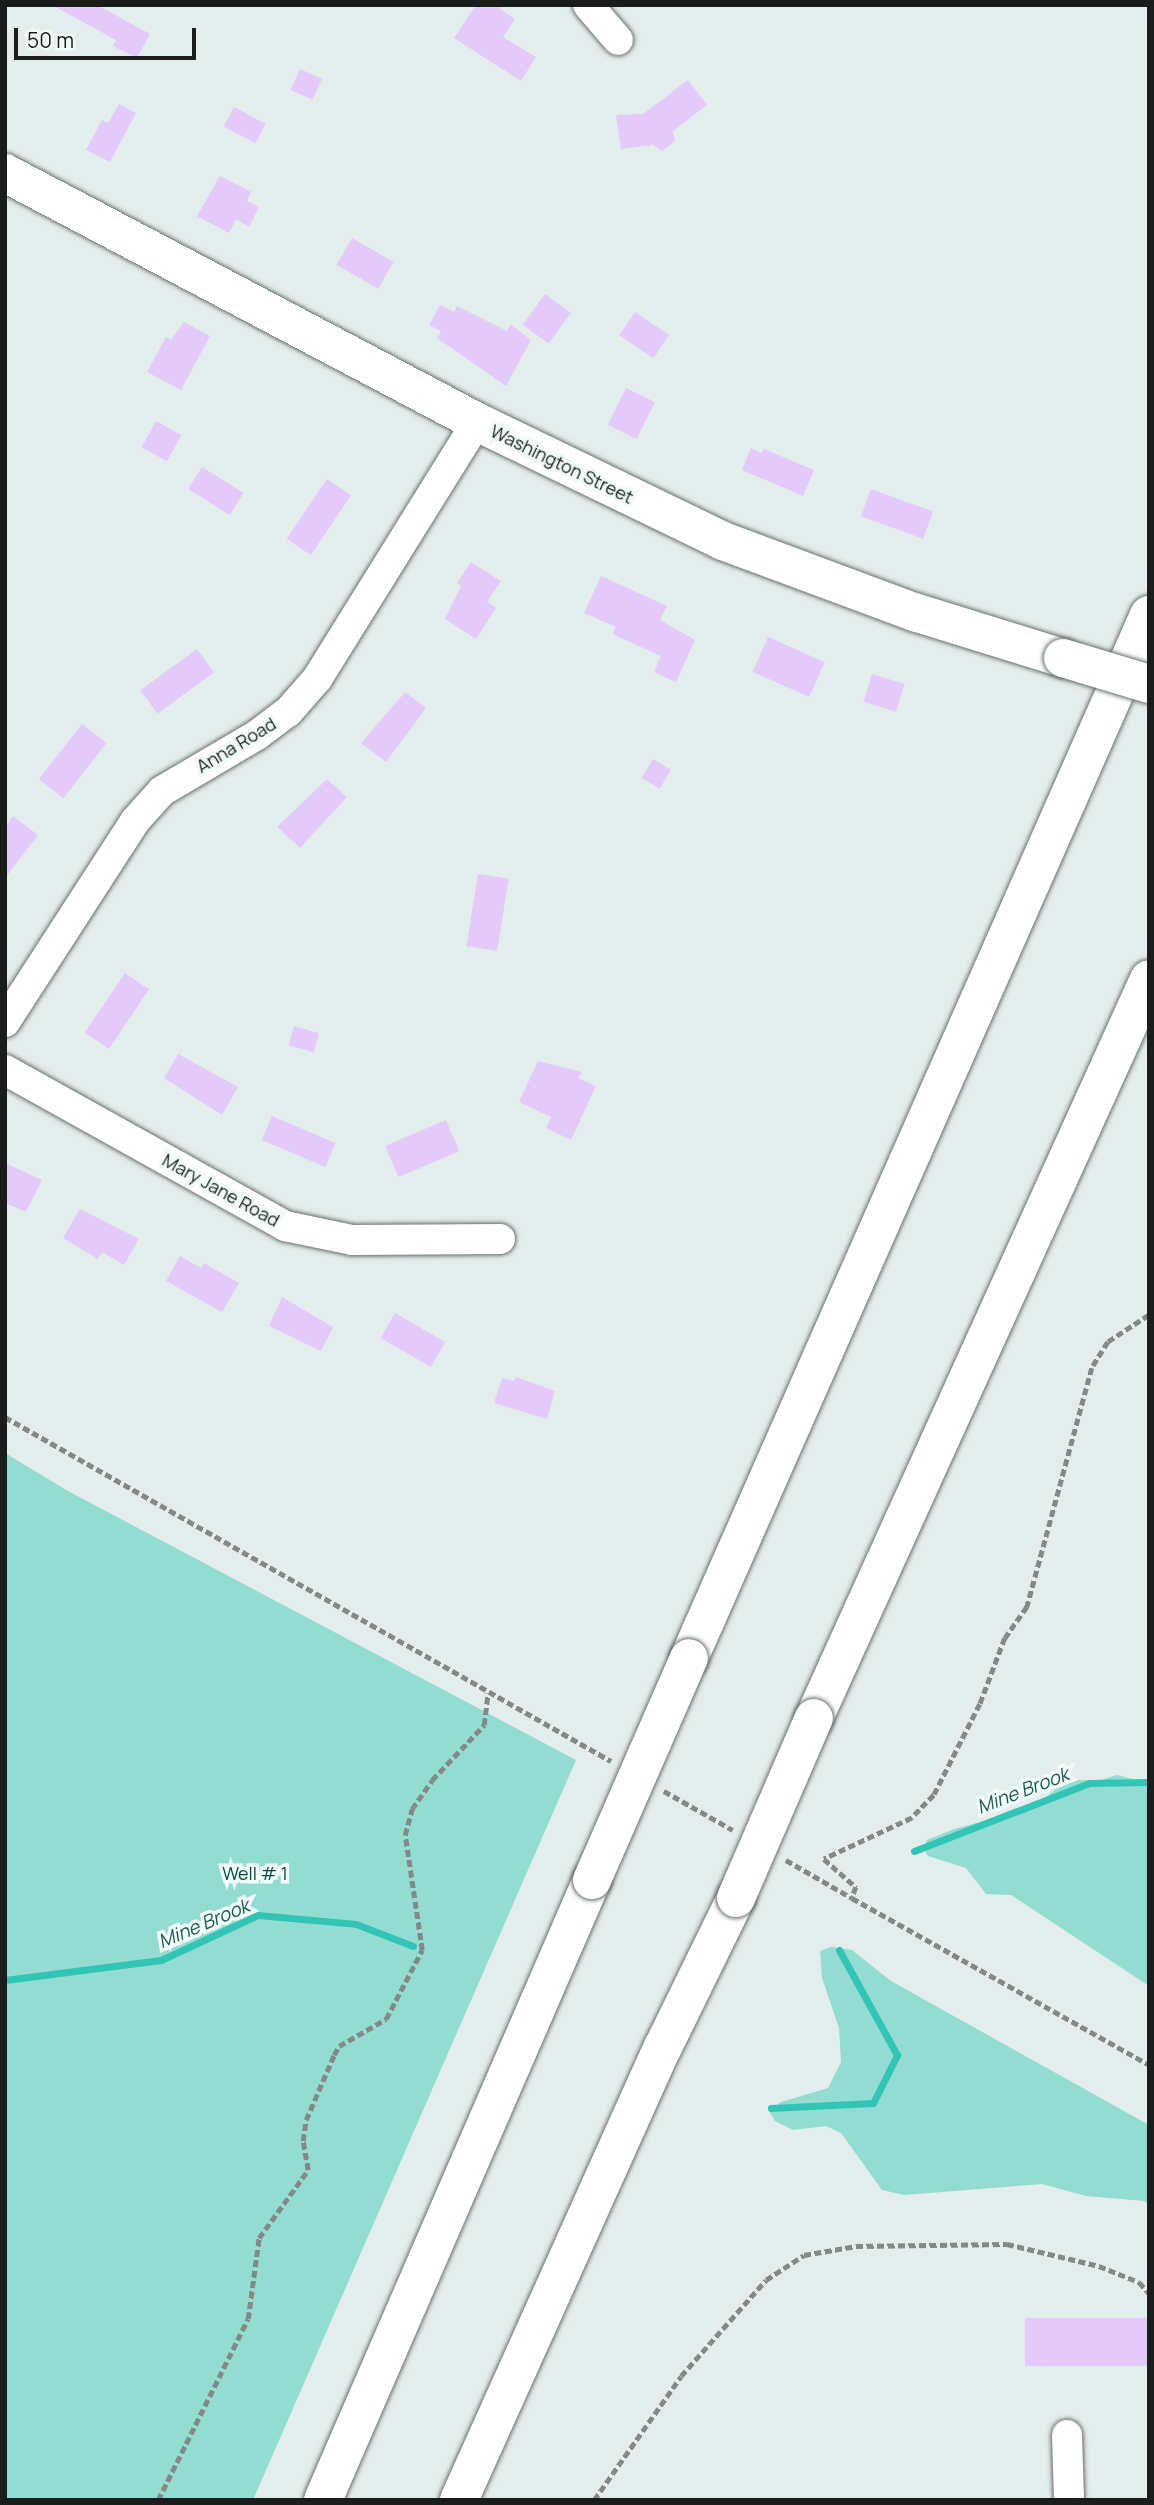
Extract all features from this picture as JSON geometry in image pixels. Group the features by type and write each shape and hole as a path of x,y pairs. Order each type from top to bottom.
{"main road":[{"name":"Washington Street","path":"8,185 598,483 800,573 1149,684"},
{"path":"323,2500 689,1658 1149,615"},
{"path":"459,2500 633,2114 736,1898 814,1718 1149,979"}],"street":[{"path":"588,5 618,40"},
{"name":"Anna Road","path":"5,1021 135,821 162,791 257,735 288,712 317,679 477,422"},
{"name":"Mary Jane Road","path":"5,1070 285,1226 352,1240 500,1239"},
{"path":"1067,2435 1069,2500"}],"path":[{"path":"852,1898 856,1887 824,1859 912,1818 934,1795 980,1704 1005,1638 1027,1607 1092,1368 1108,1342 1149,1315"},
{"path":"5,1417 622,1768"},
{"path":"158,2500 248,2319 259,2238 308,2170 303,2141 306,2120 334,2055 339,2046 386,2019 422,1950 405,1835 412,1809 432,1780 484,1725 488,1692"},
{"path":"658,1788 743,1836"},
{"path":"779,1857 1149,2066"},
{"path":"594,2500 681,2376 766,2280 804,2255 856,2246 1007,2244 1099,2266 1139,2282 1149,2293"}],"green space":[{"name":"Well # 1","path":"5,1453 68,1491 576,1760 253,2500 5,2500"},
{"path":"1117,1775 1149,1783 1149,1986 1011,1895 986,1894 966,1868 928,1856 924,1850 927,1840 954,1829 1036,1807 1065,1780 1101,1780"},
{"path":"831,1947 852,1950 891,1981 1149,2125 1149,2205 1144,2201 1086,2196 1042,2184 904,2195 882,2190 841,2133 826,2126 793,2130 775,2121 769,2111 781,2102 828,2088 841,2062 839,2028 822,1978 820,1951"}],"building":[{"path":"52,5 97,5 150,34 137,58 113,46 116,40"},
{"path":"476,5 494,5 515,19 503,37 536,57 521,81 454,38"},
{"path":"300,69 322,79 313,100 291,90"},
{"path":"688,80 707,105 673,131 675,141 662,151 653,145 621,149 616,115 643,114"},
{"path":"119,104 136,113 110,162 86,150 102,120 108,123"},
{"path":"234,107 266,124 255,143 224,126"},
{"path":"220,176 251,192 247,201 259,207 249,227 236,219 229,233 197,216"},
{"path":"352,238 394,262 378,289 336,265"},
{"path":"545,294 571,313 549,344 523,325"},
{"path":"440,305 454,312 457,306 507,331 510,324 531,340 506,386 437,338 441,331 429,325"},
{"path":"635,312 669,335 653,358 619,335"},
{"path":"184,322 210,336 181,390 147,372 166,337 171,340"},
{"path":"626,388 655,402 637,439 608,425"},
{"path":"156,421 181,435 167,461 141,447"},
{"path":"751,448 761,453 764,449 814,470 803,496 742,470"},
{"path":"202,467 244,493 230,515 188,489"},
{"path":"327,479 351,495 311,555 287,539"},
{"path":"871,489 933,512 923,539 861,516"},
{"path":"471,562 501,581 487,602 496,608 476,639 445,619 461,586 457,583"},
{"path":"601,576 667,606 660,620 695,640 676,682 654,672 661,656 612,634 616,627 584,613"},
{"path":"768,637 825,662 809,697 753,672"},
{"path":"197,649 214,672 157,714 140,690"},
{"path":"872,674 905,684 896,712 864,702"},
{"path":"405,692 426,708 386,762 361,743"},
{"path":"82,724 106,743 63,798 39,779"},
{"path":"653,759 671,770 660,789 642,778"},
{"path":"327,779 347,797 300,848 277,827"},
{"path":"13,816 38,835 5,878 5,827"},
{"path":"478,874 509,879 497,951 467,946"},
{"path":"125,973 149,989 109,1049 85,1033"},
{"path":"294,1026 319,1033 313,1052 288,1045"},
{"path":"178,1054 238,1087 222,1115 164,1078"},
{"path":"538,1061 582,1072 578,1078 596,1086 571,1140 546,1128 551,1117 519,1102"},
{"path":"272,1116 336,1143 325,1167 262,1140"},
{"path":"446,1120 459,1151 399,1177 385,1146"},
{"path":"5,1163 42,1180 26,1212 5,1203"},
{"path":"80,1209 139,1239 124,1265 102,1252 98,1259 63,1238"},
{"path":"180,1256 201,1268 204,1263 239,1283 222,1312 166,1281"},
{"path":"282,1297 333,1327 321,1351 269,1326"},
{"path":"395,1313 445,1342 431,1367 380,1338"},
{"path":"516,1377 555,1391 547,1419 494,1403 502,1378 514,1381"},
{"path":"1025,2318 1149,2318 1149,2366 1025,2366"}],"waterway":[{"name":"Mine Brook","path":"914,1851 1089,1783 1149,1782"},
{"name":"Mine Brook","path":"5,1980 161,1960 258,1915 356,1924 413,1946"},
{"name":"Mine Brook","path":"771,2108 873,2103 897,2055 839,1950"}]}
